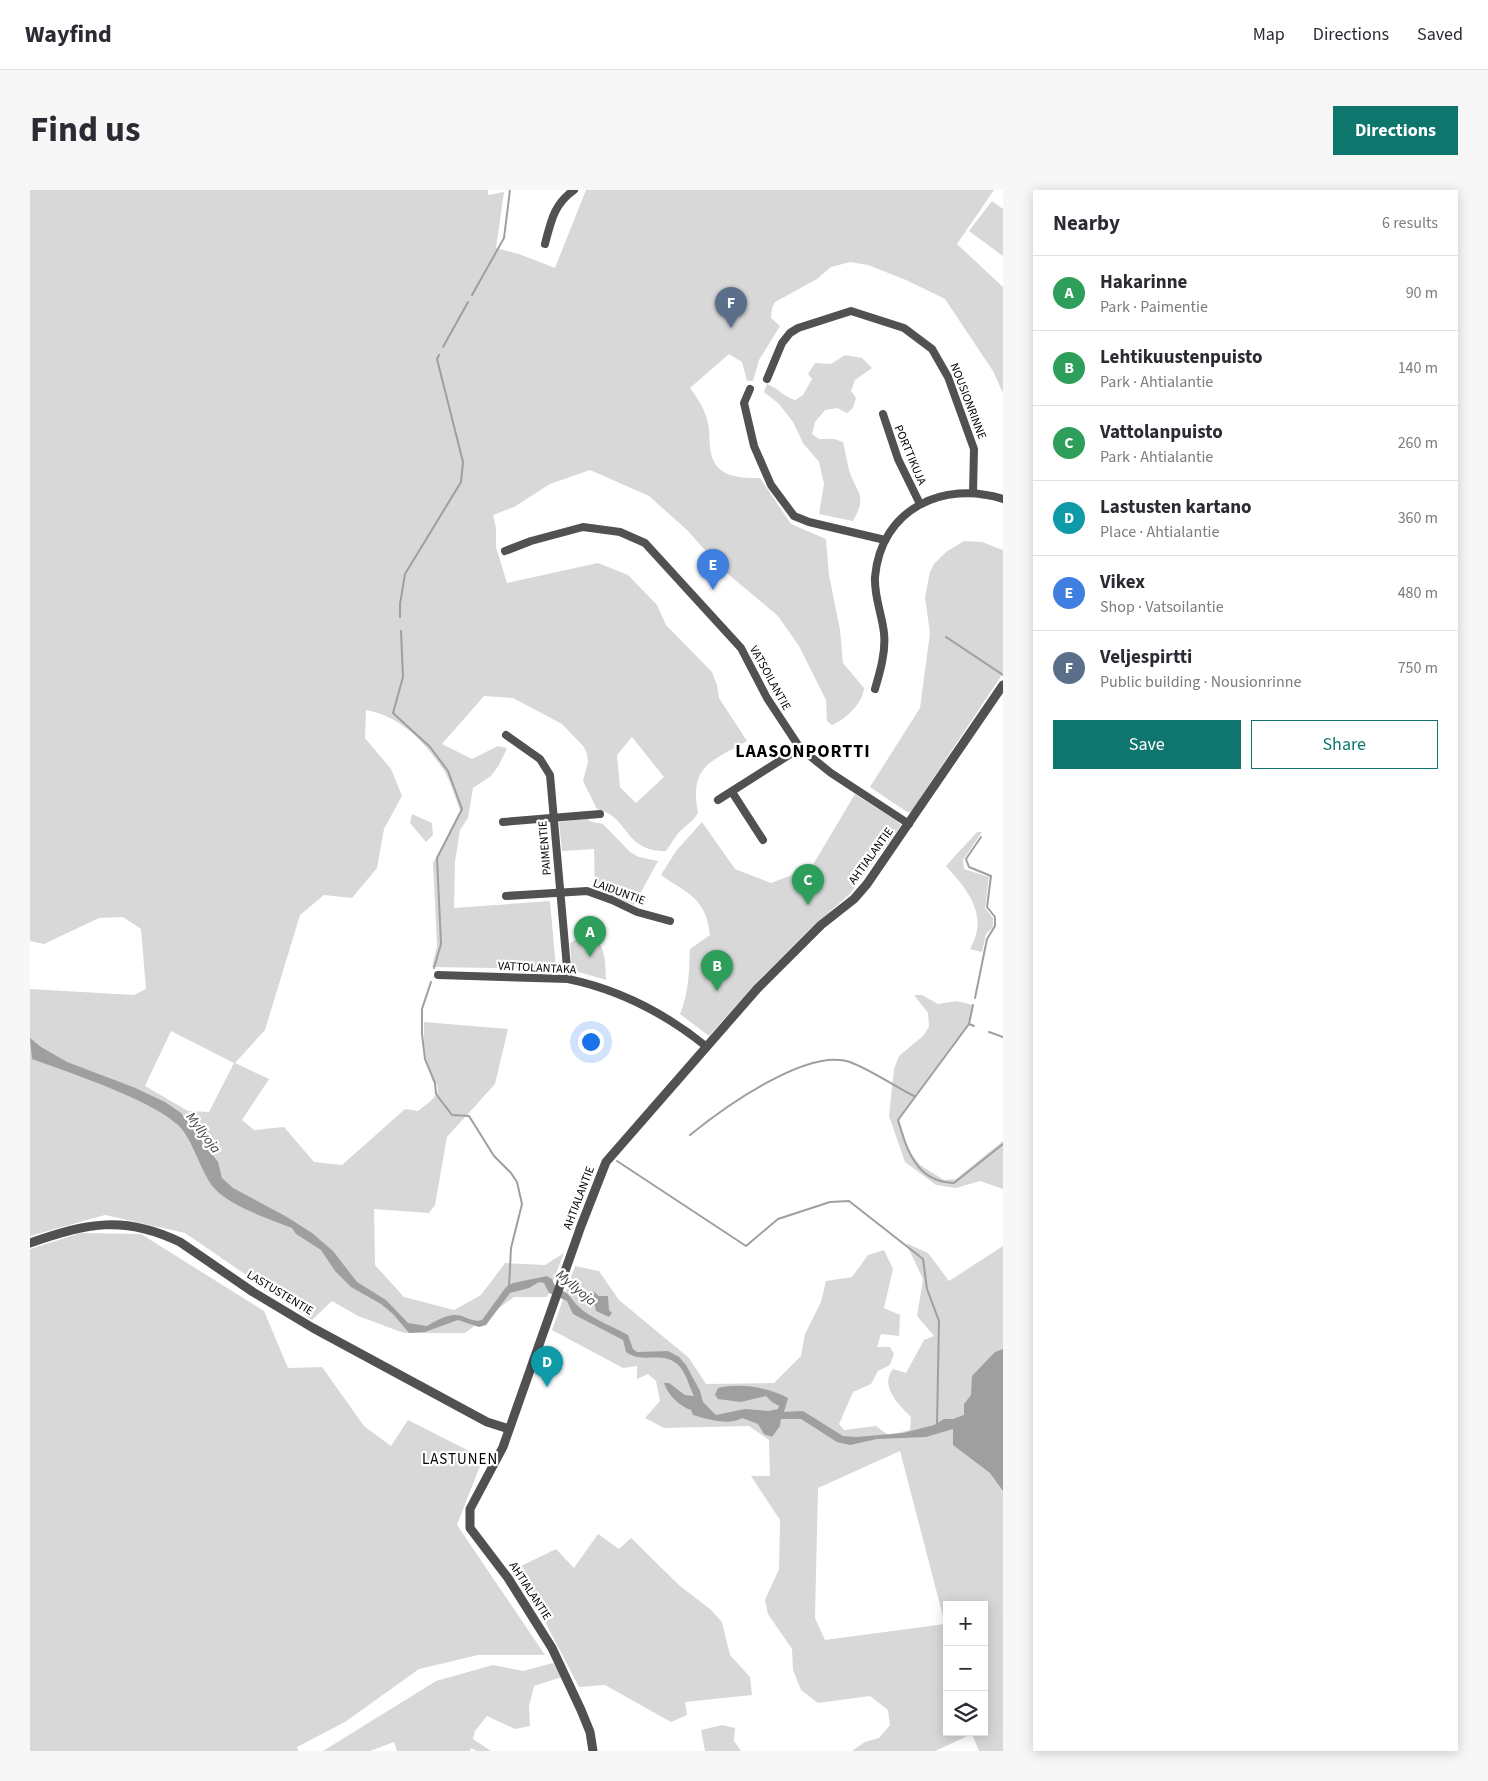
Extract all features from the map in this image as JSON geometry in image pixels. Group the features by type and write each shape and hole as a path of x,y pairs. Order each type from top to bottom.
{"street":[{"path":"545,244 555,208 562,198 574,190"},
{"name":"NOUSIONRINNE","path":"767,379 782,343 790,333 798,328 851,311 904,328 932,349 948,377 974,449 973,492"},
{"path":"750,389 744,403 754,446 771,485 794,516 809,522 885,540"},
{"name":"PORTTIKUJA","path":"883,414 898,459 920,504"},
{"path":"875,689 880,674 884,639 876,596 876,574 885,540 904,517 920,504 946,494 973,492 1003,499"},
{"name":"VATSOILANTIE","path":"505,551 532,541 583,527 620,532 645,543 738,644 766,698 800,748 831,774 909,824"},
{"name":"AHTIALANTIE","path":"593,1751 590,1732 552,1648 508,1578 470,1528 470,1510 499,1457 556,1299 580,1226 606,1162 757,989 820,925 854,899 867,884 1003,685"},
{"name":"PAIMENTIE","path":"506,736 531,751 545,764 550,775 568,979"},
{"path":"718,800 800,748"},
{"path":"732,792 763,840"},
{"path":"503,822 600,814"},
{"name":"LAIDUNTIE","path":"506,896 587,891 637,912 670,921"},
{"name":"VATTOLANTAKA","path":"438,974 568,979 602,988 634,1000 678,1024 707,1047"},
{"name":"LASTUSTENTIE","path":"30,1242 62,1231 99,1224 131,1225 167,1236 180,1242 253,1292 313,1328 487,1422 509,1429"}],"shaded area":[{"path":"30,190 488,190 488,195 504,192 496,248 519,254 555,268 586,190 994,190 957,244 1003,287 1003,393 993,371 945,299 906,280 868,265 850,262 831,267 817,279 775,302 771,318 780,326 759,360 753,381 747,381 742,362 729,354 690,388 701,404 707,418 712,457 721,470 734,476 760,478 791,524 826,539 829,575 840,630 843,663 864,688 857,705 842,719 832,725 827,721 826,700 799,646 778,616 722,569 687,530 649,496 590,470 550,484 514,507 493,515 496,528 496,547 507,583 598,563 628,575 657,605 666,625 712,672 719,698 747,741 713,760 700,775 696,797 698,813 679,832 666,851 652,850 642,846 615,819 597,809 583,781 588,762 584,747 562,724 513,698 484,696 442,744 472,759 498,746 507,748 491,776 473,788 468,818 460,830 455,862 454,908 550,901 556,969 432,967 437,946 433,863 461,812 446,774 428,749 400,724 378,713 366,710 365,738 391,769 402,796 384,829 377,868 352,898 324,895 300,915 265,1030 235,1063 269,1079 242,1120 254,1130 284,1127 314,1162 342,1165 405,1109 418,1111 434,1098 437,1093 437,1084 426,1056 424,1022 508,1029 495,1084 447,1137 435,1205 429,1213 374,1209 375,1265 404,1297 454,1310 481,1295 505,1263 545,1265 564,1253 547,1297 514,1297 465,1333 404,1333 358,1316 332,1301 312,1320 185,1233 105,1215 30,1236 30,989 134,995 146,989 141,929 123,917 99,918 44,944 30,941","holes":["632,737 664,777 636,803 620,787 617,755","171,1031 234,1063 209,1112 188,1111 145,1086"]},
{"path":"992,201 1003,209 1003,256 969,231"},
{"path":"845,355 862,358 872,368 855,380 851,391 856,398 853,408 847,413 837,408 825,410 815,422 812,434 819,439 834,439 843,442 849,470 860,495 860,505 853,521 819,514 824,484 819,462 803,443 793,422 779,404 764,392 767,384 795,400 803,395 812,379 808,374 815,363 831,364"},
{"path":"964,541 982,542 1003,550 1003,673 911,812 907,812 870,787 920,708 930,633 925,597 930,572 934,564 946,552"},
{"path":"855,794 901,825 850,894 810,929 757,982 709,1036 680,1014 687,990 690,949 710,935 708,923 700,905 694,898 661,875 676,851 702,822 735,869 771,883 811,868"},
{"path":"412,814 432,823 433,835 426,842 410,823"},
{"path":"587,819 603,824 630,852 639,857 658,861 634,905 595,889 594,849 562,851 559,822"},
{"path":"977,832 982,832 963,860 964,869 989,877 985,908 993,918 993,927 986,934 982,952 970,949 978,926 974,905 962,885 946,866"},
{"path":"582,936 590,937 600,945 605,958 606,980 572,970 570,943"},
{"path":"914,995 922,995 938,1004 957,1001 973,1005 969,1024 899,1120 908,1149 920,1165 944,1180 956,1179 1003,1141 1003,1189 980,1181 956,1188 936,1185 905,1162 889,1116 894,1069 899,1056 923,1036 929,1027 928,1013"},
{"path":"30,1038 41,1047 67,1062 133,1087 165,1102 181,1113 218,1162 222,1178 233,1188 287,1217 312,1233 333,1251 357,1282 386,1300 408,1323 427,1326 444,1317 453,1315 482,1320 506,1287 513,1283 547,1276 552,1279 556,1288 566,1293 582,1310 628,1335 633,1349 637,1352 668,1351 679,1357 686,1365 700,1391 703,1402 716,1415 745,1409 769,1411 778,1409 779,1406 766,1396 741,1402 718,1399 715,1395 718,1388 754,1387 772,1391 788,1398 784,1412 803,1411 843,1436 856,1437 903,1433 934,1425 944,1419 953,1419 964,1415 964,1404 971,1395 972,1376 995,1352 1003,1349 1003,1491 990,1473 953,1445 953,1429 926,1437 877,1439 850,1445 837,1442 801,1419 781,1419 780,1426 772,1437 764,1434 758,1424 742,1418 724,1422 693,1415 691,1410 674,1400 664,1383 669,1383 685,1395 694,1396 680,1367 667,1359 633,1356 626,1352 623,1340 573,1314 567,1301 549,1293 544,1283 539,1282 529,1288 510,1293 486,1325 479,1327 458,1320 425,1332 409,1333 393,1314 381,1304 351,1287 335,1271 321,1250 296,1234 292,1228 250,1211 221,1195 209,1182 188,1139 178,1125 165,1115 130,1096 32,1059"},
{"path":"81,1233 141,1234 264,1311 288,1368 322,1367 364,1426 391,1446 408,1420 483,1458 457,1525 545,1655 478,1655 419,1669 345,1722 297,1747 298,1751 30,1751 30,1249"},
{"path":"906,1243 928,1253 949,1281 1003,1246 1003,1751 979,1751 973,1736 988,1736 988,1601 943,1601 943,1616 900,1451 818,1488 815,1618 825,1640 943,1624 943,1736 968,1736 935,1751 852,1751 865,1742 879,1738 890,1725 888,1710 870,1696 818,1703 801,1690 793,1670 792,1649 768,1614 765,1600 779,1569 780,1520 751,1476 770,1476 769,1440 749,1426 664,1428 645,1418 660,1401 656,1381 648,1374 637,1379 637,1366 623,1368 552,1330 575,1266 599,1271 619,1300 689,1358 706,1384 774,1383 801,1356 805,1334 821,1302 826,1281 852,1277 868,1255 884,1250 893,1269 884,1308 900,1315 899,1336 881,1334 877,1347 890,1347 894,1354 890,1365 878,1371 871,1384 853,1392 839,1424 844,1430 876,1426 888,1435 910,1430 911,1417 892,1395 888,1382 889,1375 893,1369 906,1373 924,1340 934,1336 917,1316 923,1279"},
{"path":"593,1291 599,1296 608,1296 609,1310 612,1313 609,1317 596,1311 592,1295"},
{"path":"598,1534 619,1549 631,1538 680,1586 710,1609 722,1622 730,1655 750,1677 752,1695 685,1702 687,1715 671,1722 605,1685 579,1687 517,1568 556,1549 574,1568"},
{"path":"553,1663 562,1677 534,1686 529,1706 530,1726 515,1729 487,1716 475,1731 473,1739 491,1751 477,1751 471,1748 470,1751 397,1751 394,1742 370,1751 323,1751 436,1681 493,1665 523,1671"},
{"path":"722,1725 735,1728 734,1741 741,1751 705,1751 701,1730"}],"waterway":[{"path":"472,295 504,238 510,190"},
{"path":"443,347 468,302"},
{"path":"400,617 400,604 405,574 461,482 463,462 437,359 439,355"},
{"path":"401,631 403,677 393,713 430,747 448,771 462,809 437,858 441,944 434,968"},
{"path":"946,637 1003,675"},
{"path":"975,998 987,939 995,926 995,917 987,907 991,876 969,867 966,859 981,837"},
{"path":"431,982 422,1009 422,1034 425,1059 435,1083 436,1094 452,1115 469,1116 494,1156 517,1182 522,1204 511,1248 509,1287"},
{"path":"973,1005 969,1024 898,1120 905,1142 915,1162 930,1177 941,1181 954,1183 1003,1144"},
{"path":"969,1024 974,1026"},
{"path":"989,1032 1003,1037"},
{"path":"690,1135 722,1111 766,1083 811,1063 832,1060 850,1062 914,1096"},
{"path":"617,1161 746,1246 778,1219 830,1202 849,1201 923,1259 927,1289 939,1321 937,1425"}],"place":[{"name":"Veljespirtti","path":"731,328"},
{"name":"Vikex","path":"713,590"},
{"name":"Vattolanpuisto","path":"808,905"},
{"name":"Hakarinne","path":"590,957"},
{"name":"Lehtikuustenpuisto","path":"717,991"},
{"name":"Lastusten kartano","path":"547,1387"}],"district":[{"name":"LAASONPORTTI","path":"803,751"},
{"name":"LASTUNEN","path":"460,1459"}],"water label":[{"name":"Myllyoja","path":"203,1133"},
{"name":"Myllyoja","path":"576,1288"}]}
